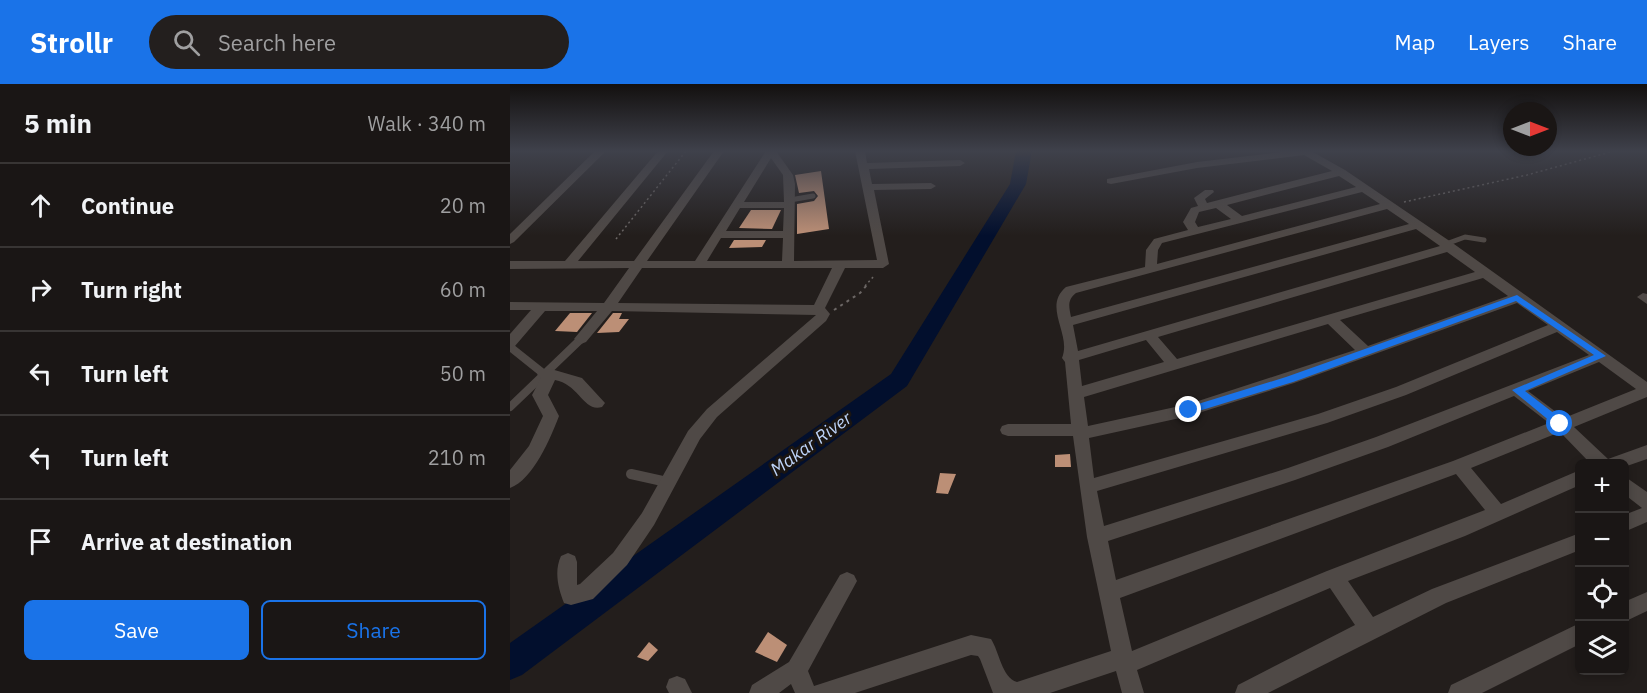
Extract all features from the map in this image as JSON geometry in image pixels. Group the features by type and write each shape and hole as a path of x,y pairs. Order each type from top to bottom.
{"street":[{"path":"510,240 572,179"},
{"path":"568,265 639,179"},
{"path":"581,339 608,307 699,179"},
{"path":"698,265 753,179"},
{"path":"788,265 789,179"},
{"path":"510,265 883,264 881,241 866,179"},
{"path":"1111,181 1119,179"},
{"path":"1188,231 1191,216 1195,210 1312,179"},
{"path":"1351,179 1448,246 1647,391"},
{"path":"867,187 931,186"},
{"path":"1150,269 1152,250 1156,244 1188,231 1365,189"},
{"path":"1209,192 1199,198 1240,220"},
{"path":"736,205 790,203"},
{"path":"1133,693 1096,537 1062,304 1065,295 1071,290 1389,205"},
{"path":"1066,323 1418,225"},
{"path":"718,234 789,235"},
{"path":"1070,358 1448,246"},
{"path":"568,562 568,592 571,596 586,592 620,559 636,538 694,435 712,413 820,313 840,265"},
{"path":"1074,394 1175,366 1329,317 1485,273"},
{"path":"1008,430 1079,432 1189,410 1289,379 1517,297"},
{"path":"510,306 820,313"},
{"path":"510,345 542,306"},
{"path":"1329,317 1366,352"},
{"path":"1088,487 1321,419 1367,403 1558,326"},
{"path":"1149,335 1175,366"},
{"path":"1096,537 1289,475 1517,390 1601,356"},
{"path":"511,482 536,451 551,416 540,395 547,374 577,382 587,396 597,403"},
{"path":"1517,390 1560,424 1597,459"},
{"path":"1110,592 1459,466 1647,391"},
{"path":"1628,459 1647,452"},
{"path":"1459,466 1497,512"},
{"path":"822,693 971,645 984,646 999,685 1010,693 1017,693 1124,661 1459,530 1575,479"},
{"path":"1629,487 1647,502"},
{"path":"1629,522 1647,514"},
{"path":"1246,693 1369,629 1439,596 1575,543"},
{"path":"1334,577 1369,629"},
{"path":"795,673 848,581"},
{"path":"1629,610 1647,601"},
{"path":"1459,693 1575,635"},
{"path":"760,693 785,674 795,673 799,676 806,693"}],"lane":[{"path":"790,203 813,196"},
{"path":"1448,246 1465,237 1484,240"},
{"path":"510,407 581,339"},
{"path":"510,345 528,363 547,374"},
{"path":"630,474 667,482"}],"path":[{"path":"616,239 663,179"},
{"path":"1389,205 1507,179"},
{"path":"820,313 860,293 883,264"}],"building":[{"path":"796,179 822,179 829,229 797,234 797,204 814,201 818,196 814,191 799,193"},
{"path":"751,210 781,210 772,229 739,228"},
{"path":"734,240 766,240 762,247 729,248"},
{"path":"570,313 592,313 577,332 555,331"},
{"path":"613,313 622,313 619,319 629,319 619,332 597,333"},
{"path":"1070,454 1071,467 1055,467 1055,455"},
{"path":"940,473 956,474 948,494 936,493"},
{"path":"768,632 787,645 777,662 755,652"},
{"path":"649,642 658,650 648,661 637,657"}],"waterway":[{"name":"Makar River","path":"510,663 899,380 1019,179"}],"route":[{"path":"1189,410 1289,379 1517,297 1601,356 1517,390 1560,424"}]}
